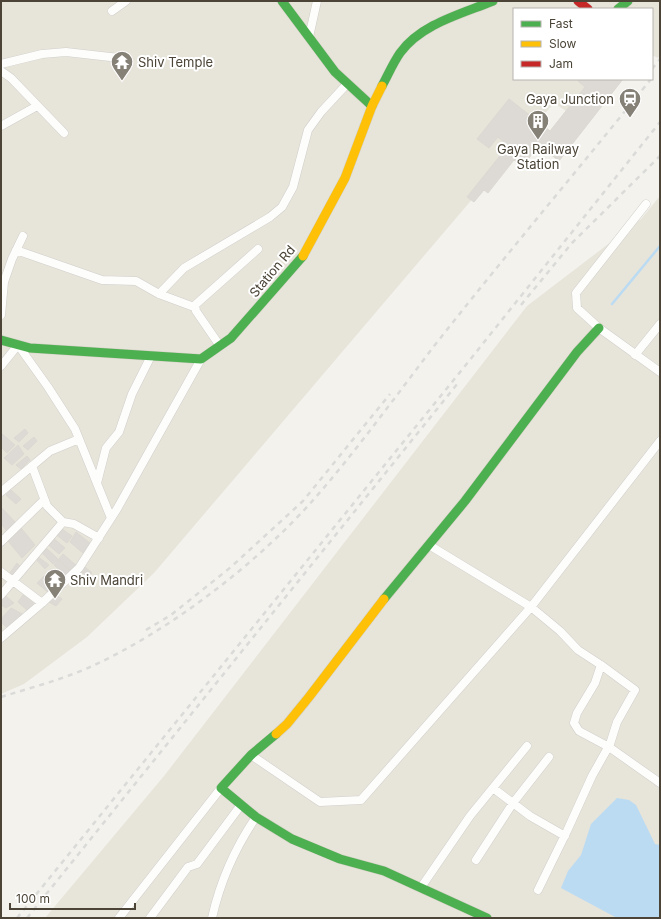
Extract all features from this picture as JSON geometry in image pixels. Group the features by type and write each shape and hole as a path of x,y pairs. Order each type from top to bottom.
{"street":[{"path":"112,11 126,1"},
{"path":"282,1 335,72 372,106"},
{"path":"309,37 317,1"},
{"name":"Station Rd","path":"201,359 231,338 304,254 344,178 372,106 392,66 401,52 417,36 432,26 493,1"},
{"path":"578,1 587,8"},
{"path":"619,8 628,1"},
{"path":"1,64 42,54 66,52 128,59"},
{"path":"1,71 11,78 64,133"},
{"path":"159,294 184,268 270,217 282,206 293,187 308,130 320,112 347,84"},
{"path":"1,126 37,106"},
{"path":"646,204 576,293 577,308 599,328 660,372"},
{"path":"1,315 3,286 16,250 23,236"},
{"path":"194,307 198,300 258,249"},
{"path":"16,250 102,280 136,281 159,294 194,307 220,346"},
{"path":"635,355 660,324"},
{"path":"119,918 222,788 251,755 287,724 309,697 365,622 465,501 577,352 599,328"},
{"path":"1,340 30,348 201,359 111,518 79,568 42,603 1,638"},
{"path":"1,366 18,345"},
{"path":"18,345 48,387 75,429 111,518"},
{"path":"97,484 106,448 118,432 132,394 150,356"},
{"path":"3,487 50,451 79,439"},
{"path":"251,755 320,802 361,800 531,607 660,441"},
{"path":"32,466 47,506 62,522"},
{"path":"1,542 44,500"},
{"path":"1,595 14,582 62,522 68,521 99,538"},
{"path":"429,545 531,607 560,631 578,650 635,690 617,722 609,747 592,776 565,836 538,890"},
{"path":"1,572 42,603"},
{"path":"601,665 595,683 577,713 574,723 579,731 609,747 659,781"},
{"path":"422,886 451,842 527,746"},
{"path":"476,860 513,803 549,757"},
{"path":"222,788 256,817 292,839 340,859 384,871 422,886 487,918"},
{"path":"493,788 513,803 565,836"},
{"path":"150,918 188,867 196,865 242,805"},
{"path":"212,918 226,870 245,833 256,817"}],"shaded area":[{"path":"1,1 660,1 660,55 658,58 653,56 653,8 513,8 513,80 621,80 584,123 554,103 154,573 87,637 24,684 1,694"},
{"path":"660,196 660,918 45,918 164,776 527,306 641,219"}],"water":[{"path":"617,798 629,800 636,805 655,844 660,845 660,918 617,918 561,888 568,871 581,855 591,824"}],"building":[{"name":"Gaya Railway Station","path":"622,80 559,161 539,145 522,167 514,160 488,193 484,190 474,202 467,197 503,152 500,150 505,143 498,137 489,148 477,139 509,99 550,131 585,87 578,81"},
{"path":"25,429 28,433 19,442 14,438"},
{"path":"1,433 15,445 7,453 1,447"},
{"path":"34,437 37,441 28,450 23,446"},
{"path":"18,445 24,454 12,465 4,458"},
{"path":"27,456 30,460 21,469 16,465"},
{"path":"11,490 21,499 16,504 6,495"},
{"path":"1,507 16,523 6,530 1,524"},
{"path":"59,527 72,536 67,543 54,533"},
{"path":"21,528 35,545 22,558 8,541"},
{"path":"76,532 91,544 84,554 70,542"},
{"path":"51,536 65,548 59,554 46,543"},
{"path":"44,546 58,559 53,564 40,551"},
{"path":"63,554 77,566 72,572 58,560"},
{"path":"37,556 49,565 45,569 35,558"},
{"path":"58,560 72,572 67,576 54,565"},
{"path":"17,563 21,567 12,577 9,574"},
{"path":"85,567 92,573 87,576 81,572"},
{"path":"51,569 62,579 59,581 48,572"},
{"path":"48,572 59,581 55,586 44,576"},
{"path":"44,576 55,586 49,593 37,583"},
{"path":"3,594 14,603 6,608 1,605 1,596"},
{"name":"Shiv Mandri","path":"55,594 62,599 56,606 49,602"},
{"path":"23,595 35,604 28,611 18,602"},
{"path":"11,608 24,615 9,630 1,622 1,619"}],"waterway":[{"path":"612,304 660,246"}],"railway":[{"path":"653,68 660,59"},
{"path":"1,697 45,684 88,668 149,636 210,594 239,571 292,523 360,444 458,316 650,80"},
{"path":"17,918 465,366 660,122"},
{"path":"521,305 572,243 660,156"},
{"path":"27,918 458,383"},
{"path":"146,630 171,615 231,567 303,501 390,394"}],"traffic: fast":[{"path":"282,1 335,72 372,106"},
{"path":"382,86 400,53 419,34 442,21 493,1"},
{"path":"619,8 628,1"},
{"path":"1,340 30,348 201,359 231,338 303,256"},
{"path":"384,599 465,501 577,352 599,328"},
{"path":"276,734 251,755 221,788 256,817 292,839 340,859 384,871 487,918"}],"traffic: slow":[{"path":"303,256 345,178 372,106 382,86"},
{"path":"276,734 287,724 309,697 384,599"}],"traffic: jam":[{"path":"578,1 587,8"}],"place":[{"name":"Shiv Temple","path":"122,82"},
{"name":"Gaya Junction","path":"630,118"},
{"name":"Gaya Railway Station","path":"538,140"},
{"name":"Shiv Mandri","path":"55,600"}]}
